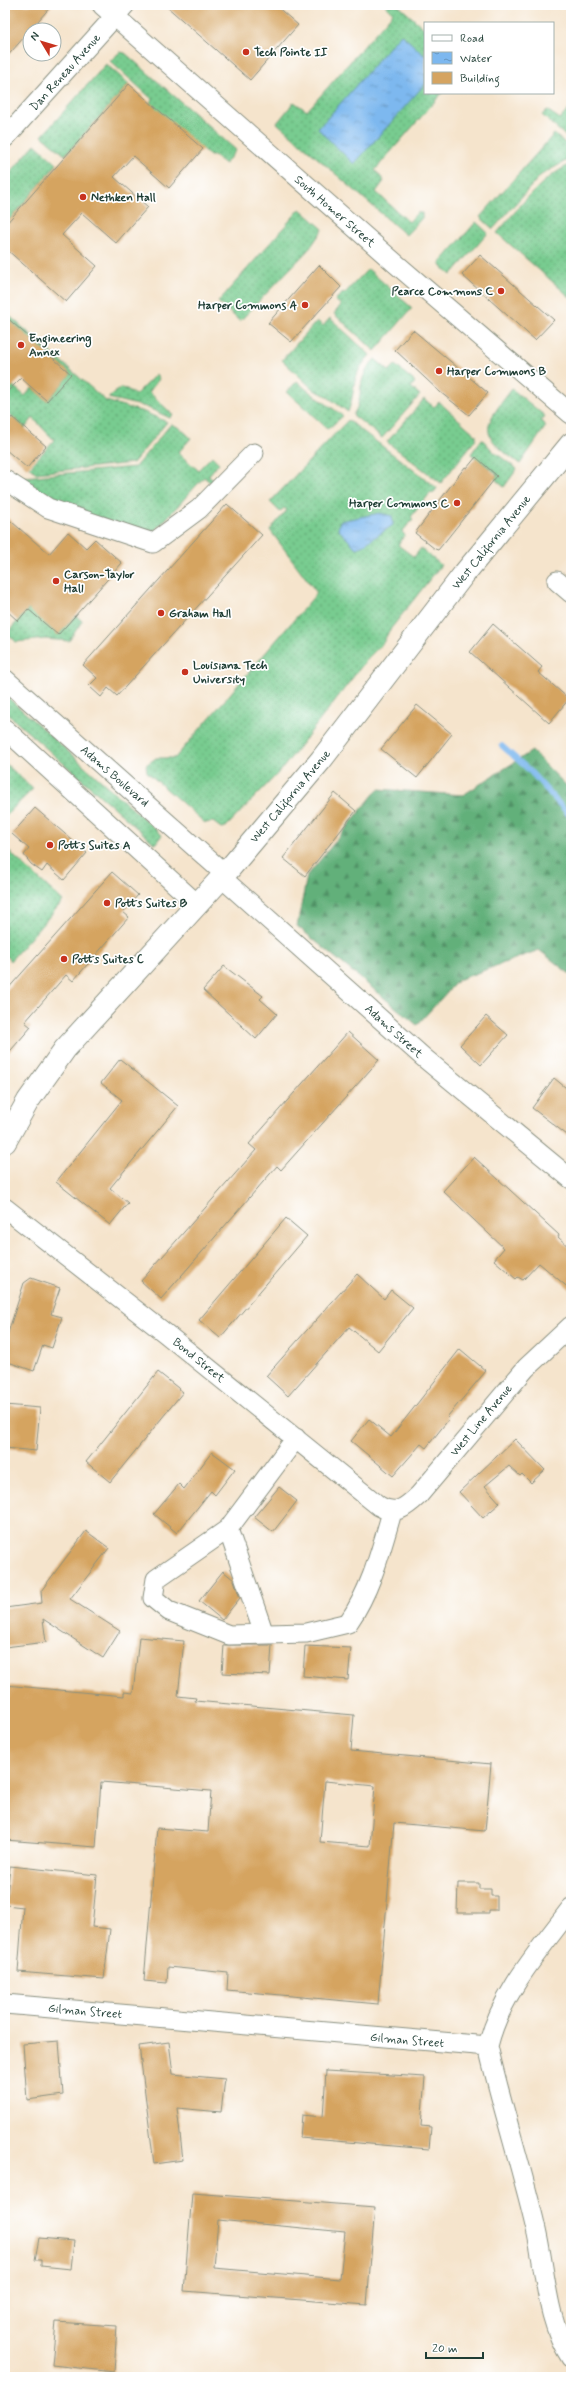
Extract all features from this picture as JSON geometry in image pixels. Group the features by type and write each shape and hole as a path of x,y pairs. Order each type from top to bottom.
{"main road":[{"name":"West California Avenue","path":"5,1142 28,1101 65,1049 224,876 321,760 464,574 571,444"}],"street":[{"name":"Dan Reneau Avenue","path":"5,138 114,9"},
{"name":"South Homer Street","path":"114,9 395,263 571,414"},
{"path":"5,480 48,508 153,543 199,509 254,453"},
{"name":"Adams Boulevard","path":"5,679 224,876"},
{"path":"5,729 198,905"},
{"name":"Adams Street","path":"224,876 424,1057 571,1179"},
{"name":"Bond Street","path":"5,1208 296,1438 379,1506 392,1512"},
{"name":"West Line Avenue","path":"392,1512 401,1510 419,1495 526,1368 570,1328"},
{"path":"296,1438 228,1529 156,1579 153,1598 169,1611 229,1635 306,1633 348,1623 361,1605 379,1559 392,1512"},
{"path":"228,1529 264,1634"},
{"path":"571,1908 520,1976 494,2023 488,2046 502,2106 522,2171 535,2224 553,2317 571,2358"},
{"name":"Gilman Street","path":"5,2004 488,2046"}],"green space":[{"path":"385,5 398,5 424,28 424,94 441,94 375,170 384,181 376,192 409,222 417,213 422,213 422,218 406,235 277,123 294,102 307,111 393,13"},
{"path":"120,52 125,53 236,150 225,164 213,155 210,156 150,103 152,99 110,61"},
{"path":"106,64 129,84 65,155 42,136"},
{"path":"571,107 571,141 542,115 547,110 560,119"},
{"path":"554,134 571,148 571,158 541,175 493,229 480,217"},
{"path":"35,144 57,164 5,225 5,179"},
{"path":"571,164 571,298 497,233 540,185 549,177"},
{"path":"300,209 323,229 310,248 240,321 218,302"},
{"path":"476,222 488,233 451,275 439,264"},
{"path":"368,269 412,308 375,351 334,314 341,305 335,300 343,293 344,294"},
{"path":"5,312 106,401 144,412 167,422 133,463 36,473 30,467 54,440 33,418 25,428 5,410 5,383 13,386 25,396 32,388 47,401 71,374 5,316"},
{"path":"330,318 370,355 356,377 348,412 325,395 314,390 282,360 317,321 323,326"},
{"path":"375,359 389,371 395,365 415,382 411,387 420,395 382,438 353,415 359,401 364,375 368,367"},
{"path":"156,374 159,379 149,392 173,415 170,418 146,407 108,398 120,388 127,389 135,395"},
{"path":"297,381 308,391 343,416 328,429 287,392"},
{"path":"512,389 545,416 541,421 546,426 520,464 496,445 489,430 490,422 495,413"},
{"path":"424,399 434,407 439,402 476,435 476,439 441,483 387,442"},
{"path":"348,420 437,488 433,494 431,492 411,517 413,519 402,532 405,535 398,545 414,557 421,548 441,565 389,631 383,643 368,658 282,769 226,827 221,828 213,822 205,823 147,772 146,765 156,758 175,758 317,593 270,530 287,510 284,508 280,512 270,502"},
{"path":"171,424 180,428 191,438 178,453 198,470 212,456 219,463 208,476 215,481 212,484 204,477 156,530 144,531 71,511 23,486 24,477 135,467"},
{"path":"482,439 493,451 517,469 504,487 495,479 497,476 496,473 471,454"},
{"path":"29,609 58,635 76,616 82,621 69,641 45,639 16,642 7,633"},
{"path":"5,695 162,835 155,844 5,712"},
{"path":"532,751 571,790 571,975 539,950 458,980 417,1025 297,926 307,876 378,789 463,795"},
{"path":"5,763 33,789 5,816"},
{"path":"5,848 63,901 10,961 5,953"}],"water":[{"path":"401,34 424,55 424,85 354,164 318,129"},
{"path":"380,513 392,516 393,525 362,546 356,548 338,529 340,521"}],"building":[{"path":"5,5 52,5 37,22 22,22 22,39 5,59"},
{"name":"Tech Pointe II","path":"165,5 275,5 298,25 250,80"},
{"name":"Nethken Hall","path":"129,84 203,149 169,188 133,156 114,177 148,207 116,243 82,213 62,235 97,266 66,302 5,248 5,225"},
{"name":"Pearce Commons C","path":"480,255 554,320 535,340 462,275"},
{"name":"Harper Commons A","path":"319,265 341,287 291,342 268,323"},
{"name":"Engineering Annex","path":"5,316 71,374 47,401 21,378 5,394"},
{"name":"Harper Commons B","path":"413,330 488,393 469,415 440,392 395,350"},
{"path":"12,417 46,446 27,468 5,449 5,425"},
{"name":"Harper Commons C","path":"476,457 497,476 438,550 435,549 415,533 465,467 467,468"},
{"name":"Graham Hall","path":"227,504 262,535 117,696 108,688 101,697 89,686 97,678 83,665"},
{"name":"Carson-Taylor Hall","path":"5,516 49,554 68,532 86,548 95,539 122,563 58,635 28,609 18,621 5,609"},
{"path":"493,624 542,667 538,672 569,699 549,723 470,652"},
{"path":"417,705 452,734 417,778 381,749"},
{"path":"335,793 356,811 305,876 283,858"},
{"name":"Potts Suites A","path":"35,808 87,853 64,880 47,865 42,872 31,864 24,855 29,849 12,834"},
{"path":"112,872 138,895 123,912 129,917 73,981 66,975 25,1022 31,1027 5,1057 5,992"},
{"path":"224,966 263,996 260,999 277,1014 256,1039 203,990"},
{"path":"486,1016 508,1035 481,1065 460,1045"},
{"path":"348,1032 379,1060 281,1170 277,1166 161,1299 141,1281 256,1150 249,1144"},
{"path":"120,1059 178,1106 110,1188 128,1203 110,1225 56,1182 122,1100 101,1083"},
{"path":"554,1078 571,1092 571,1138 532,1108"},
{"path":"474,1157 559,1235 558,1237 571,1249 571,1290 539,1263 523,1280 518,1277 516,1279 494,1260 504,1248 443,1191"},
{"path":"286,1218 307,1236 220,1338 199,1320"},
{"path":"357,1274 384,1299 391,1290 413,1308 378,1351 349,1327 288,1396 266,1376"},
{"path":"31,1278 60,1288 51,1314 62,1317 52,1348 43,1345 34,1371 5,1361 5,1342 24,1283"},
{"path":"460,1349 486,1371 447,1417 449,1419 426,1448 421,1444 393,1476 351,1441 369,1419 391,1437"},
{"path":"158,1372 183,1392 110,1482 86,1462"},
{"path":"5,1405 40,1408 36,1451 5,1448"},
{"path":"515,1439 545,1470 531,1483 522,1474 520,1476 509,1466 485,1486 500,1503 483,1518 459,1492"},
{"path":"212,1452 235,1469 215,1495 211,1491 177,1533 154,1514 179,1484 184,1489"},
{"path":"279,1487 297,1501 273,1532 254,1517"},
{"path":"86,1531 109,1548 70,1599 120,1631 103,1658 43,1619 46,1642 5,1647 5,1608 42,1603 41,1591"},
{"path":"223,1571 234,1580 240,1598 222,1620 199,1601"},
{"path":"139,1637 184,1641 178,1696 196,1698 195,1701 354,1715 351,1751 491,1764 485,1831 394,1823 378,2004 227,1990 228,1973 168,1967 167,1983 144,1981 157,1828 208,1832 211,1791 101,1782 96,1847 5,1840 5,1685 124,1696 124,1692 133,1693","holes":["325,1781 375,1786 370,1846 320,1842"]},
{"path":"224,1645 272,1645 270,1675 222,1673"},
{"path":"305,1646 351,1648 348,1680 303,1676"},
{"path":"10,1866 97,1875 92,1927 110,1929 104,1979 18,1972 23,1907 6,1905"},
{"path":"458,1883 479,1883 479,1889 491,1889 491,1896 497,1896 497,1910 489,1910 489,1913 457,1913"},
{"path":"59,2041 63,2095 27,2100 23,2044"},
{"path":"169,2042 173,2074 225,2079 221,2112 177,2108 183,2160 154,2164 139,2046"},
{"path":"326,2071 425,2077 421,2126 431,2127 429,2149 300,2138 302,2115 323,2117"},
{"path":"192,2193 375,2207 367,2305 184,2291","holes":["218,2220 345,2232 340,2279 214,2268"]},
{"path":"39,2238 74,2241 71,2269 41,2266 41,2260 35,2260"},
{"path":"56,2322 117,2326 114,2372 52,2365"}],"waterway":[{"path":"502,746 529,770 571,817"}],"place":[{"name":"Tech Pointe II","path":"246,52"},
{"name":"Nethken Hall","path":"83,197"},
{"name":"Pearce Commons C","path":"501,291"},
{"name":"Harper Commons A","path":"305,305"},
{"name":"Engineering Annex","path":"21,345"},
{"name":"Harper Commons B","path":"439,371"},
{"name":"Harper Commons C","path":"457,503"},
{"name":"Carson-Taylor Hall","path":"56,581"},
{"name":"Graham Hall","path":"161,613"},
{"name":"Louisiana Tech University","path":"185,672"},
{"name":"Potts Suites A","path":"50,845"},
{"name":"Potts Suites B","path":"107,903"},
{"name":"Potts Suites C","path":"64,959"}]}
